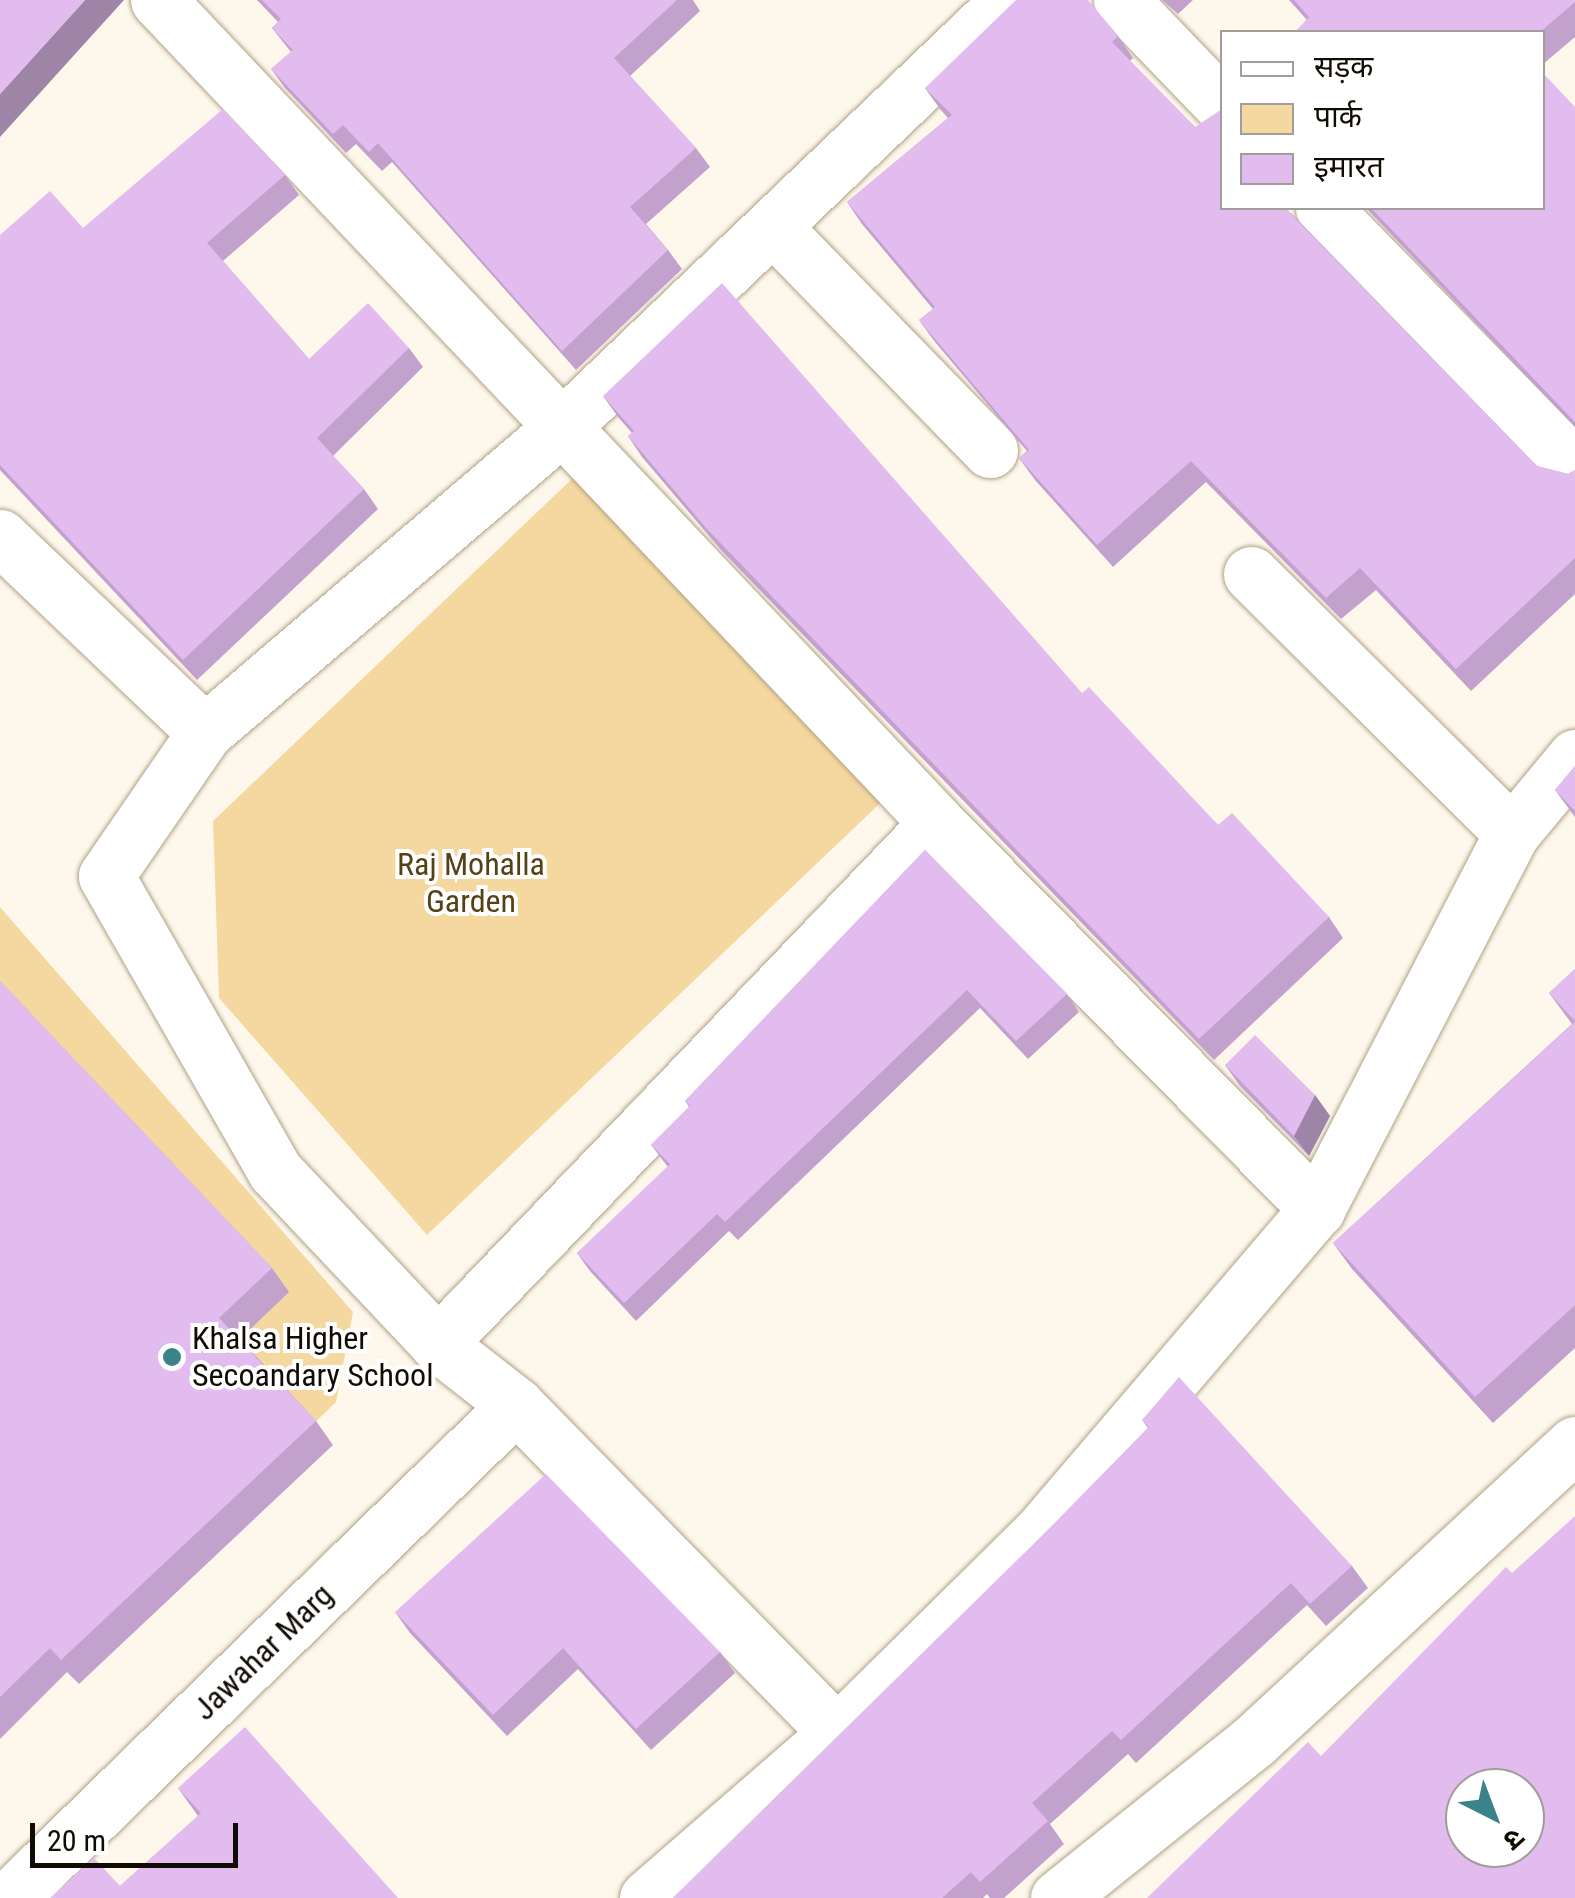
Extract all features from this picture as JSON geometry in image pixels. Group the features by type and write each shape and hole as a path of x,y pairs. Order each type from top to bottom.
{"street":[{"path":"158,0 565,424 937,823 1318,1208"},
{"path":"837,1733 516,1405 438,1344 274,1170 106,876 205,732 565,424 776,230 1009,0"},
{"path":"1121,0 1220,102"},
{"path":"1324,210 1575,466"},
{"path":"776,230 990,450"},
{"path":"0,536 205,732"},
{"path":"1251,574 1512,833"},
{"path":"646,1898 837,1733 1040,1533 1318,1208 1512,833 1575,757"},
{"path":"438,1344 937,823"},
{"name":"Jawahar Marg","path":"10,1898 516,1405"},
{"path":"1058,1898 1254,1741 1575,1444"}],"green space":[{"name":"Raj Mohalla Garden","path":"575,476 893,791 427,1235 219,998 213,821"},
{"name":"Khalsa Higher Secoandary School","path":"0,907 353,1312 336,1402 0,1728"}],"building":[{"path":"0,0 85,0 0,94"},
{"path":"262,0 677,0 614,58 696,148 630,207 668,250 562,351 378,143 369,152 343,125 333,134 271,69 293,50 272,28 281,19"},
{"path":"1016,0 1088,0 1118,36 1112,42 1195,127 1220,110 1220,210 1287,210 1537,466 1568,474 1575,470 1575,558 1456,669 1360,568 1326,598 1191,461 1097,545 1019,458 1029,450 919,320 935,307 847,202 952,115 925,88"},
{"path":"1294,0 1575,0 1542,30 1297,30 1309,17"},
{"path":"1545,75 1575,107 1575,422 1373,210 1545,210"},
{"path":"223,109 285,175 207,243 309,359 368,303 409,348 317,438 364,489 183,660 0,465 0,235 50,191 83,228"},
{"path":"722,283 1082,693 1089,687 1218,825 1232,813 1329,917 1199,1039 707,529 628,436 634,431 603,396"},
{"path":"1575,766 1575,811 1555,790"},
{"path":"925,850 1067,994 1016,1041 967,990 725,1222 717,1214 624,1303 577,1253 670,1164 651,1145 690,1106 685,1101"},
{"path":"1575,969 1575,1021 1549,993"},
{"name":"Khalsa Higher Secoandary School","path":"0,981 272,1268 219,1318 316,1421 61,1660 50,1648 0,1697"},
{"path":"1575,1022 1575,1305 1475,1397 1333,1243"},
{"path":"1255,1035 1315,1095 1294,1136 1225,1065"},
{"path":"1179,1377 1352,1566 1310,1604 1291,1583 1121,1740 1112,1731 1032,1803 1048,1821 980,1882 971,1872 942,1898 673,1898 1149,1427 1142,1420"},
{"path":"546,1474 720,1652 636,1729 563,1648 493,1715 395,1612"},
{"path":"1575,1516 1575,1898 1147,1898 1308,1742 1321,1756 1506,1567 1512,1573"},
{"path":"245,1727 398,1898 50,1898 94,1858 120,1886 201,1813 178,1788"}],"place":[{"name":"Khalsa Higher Secoandary School","path":"172,1357"}]}
